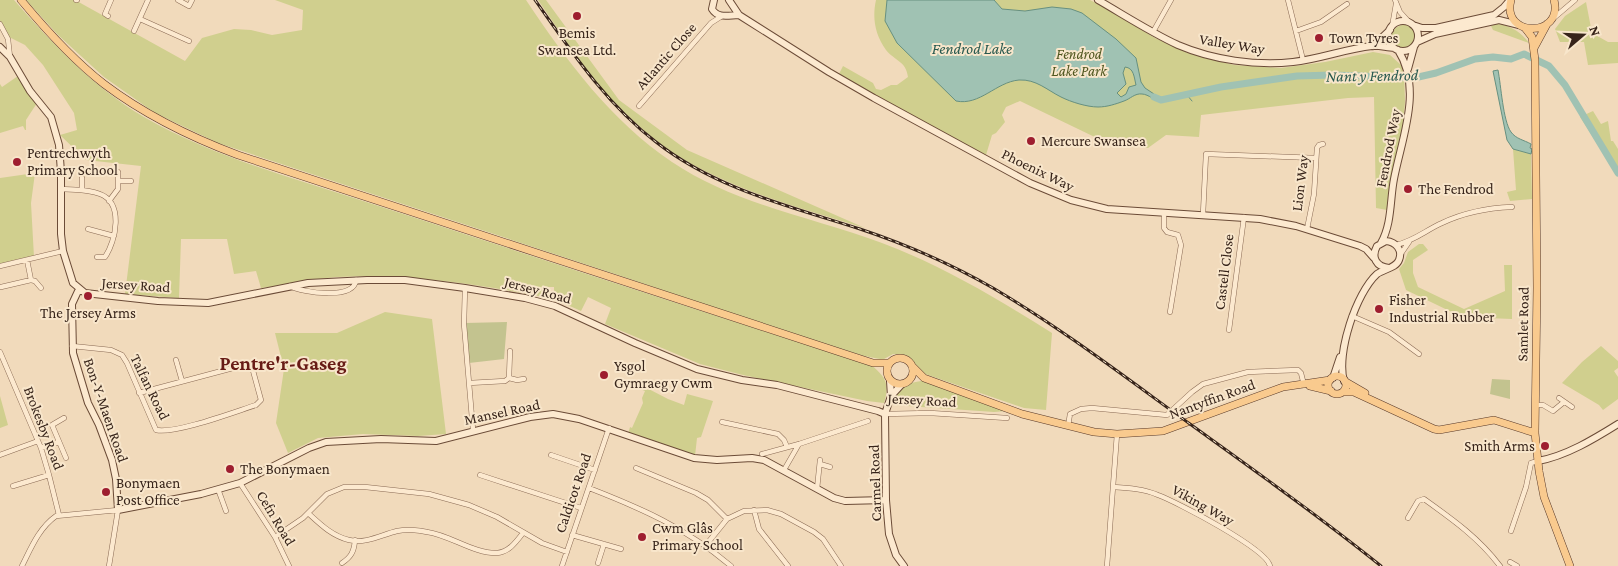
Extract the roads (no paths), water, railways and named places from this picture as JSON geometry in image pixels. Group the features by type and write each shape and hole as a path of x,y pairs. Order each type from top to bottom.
{"main road":[{"path":"21,0 48,31 102,82 122,97 174,128 205,143 873,362 889,363"},
{"path":"1511,0 1510,10 1512,16 1532,37 1534,50"},
{"path":"1534,50 1554,12 1554,0"},
{"path":"1523,27 1540,28 1549,22"},
{"name":"Samlet Road","path":"1534,50 1538,287 1535,433 1541,482 1550,515 1570,566"},
{"path":"873,362 886,372 894,383 902,384 910,380 913,372 908,360 900,358 896,358 889,363 886,372"},
{"name":"Jersey Road","path":"912,367 924,378 1022,414 1068,426 1117,434 1163,431"},
{"path":"1377,402 1338,376 1331,379 1328,385 1330,391 1337,394 1354,392 1434,429 1439,430 1488,420 1499,421 1535,433"},
{"name":"Jersey Road","path":"910,380 924,378"},
{"name":"Nantyffin Road","path":"1163,431 1270,392 1331,379"},
{"path":"1343,392 1345,381"},
{"name":"Nantyffin Road","path":"1304,384 1330,391"},
{"path":"1524,429 1534,420 1535,409"}],"street":[{"path":"108,16 105,14 111,0"},
{"path":"134,30 148,0"},
{"path":"178,0 189,6 192,0"},
{"path":"706,0 713,6 717,15 739,15"},
{"name":"Valley Way","path":"1098,0 1153,32 1194,51 1228,59 1266,63 1303,60 1373,46 1396,49"},
{"path":"1153,32 1171,0"},
{"path":"1288,0 1303,60"},
{"path":"1373,46 1400,22 1428,29 1436,28 1494,14 1511,0"},
{"path":"1549,22 1575,0"},
{"path":"1395,1 1400,12 1417,31 1416,44"},
{"path":"1395,1 1389,38 1396,49 1409,50 1435,34 1500,20 1523,27"},
{"path":"724,16 731,10 731,2"},
{"name":"Phoenix Way","path":"731,2 739,15 854,87 1030,183 1070,200 1107,209 1244,217 1283,223 1360,246 1366,249 1376,260"},
{"path":"1296,31 1321,22 1348,4"},
{"name":"Atlantic Close","path":"711,23 713,6"},
{"name":"Atlantic Close","path":"639,106 711,23 724,16"},
{"path":"140,19 189,41"},
{"path":"0,24 8,39 10,58"},
{"name":"Fendrod Way","path":"1379,244 1388,229 1394,178 1407,125 1409,62 1416,44"},
{"path":"0,47 10,58 24,82 50,114 58,140 61,172 61,234 63,251 71,279 79,290"},
{"name":"Fendrod Way","path":"1396,49 1404,58 1408,72"},
{"name":"Lion Way","path":"1306,229 1314,194 1317,148 1323,144"},
{"path":"1204,214 1206,154 1316,158"},
{"path":"109,200 118,189 118,172"},
{"path":"82,178 82,190"},
{"path":"119,180 131,181"},
{"path":"61,188 102,194 109,200 115,212 114,236 105,257 97,257"},
{"path":"1376,275 1374,252 1379,244 1386,241 1395,244 1409,242 1442,223 1461,215 1482,210 1512,207"},
{"path":"1164,213 1164,228 1167,232 1178,235 1181,245 1170,312"},
{"name":"Castell Close","path":"1229,330 1244,217"},
{"path":"88,229 114,236"},
{"name":"Fendrod Way","path":"1388,229 1395,244"},
{"path":"1331,379 1352,316 1363,295 1376,275 1397,264 1400,255 1409,242"},
{"name":"Phoenix Way","path":"1360,246 1379,244"},
{"path":"1395,244 1400,255"},
{"path":"0,266 63,251"},
{"path":"27,260 31,280"},
{"path":"1376,260 1382,267 1388,268"},
{"path":"2,286 31,280 36,281 40,288"},
{"path":"290,286 303,292 322,294 352,289 356,285 356,280"},
{"name":"Jersey Road","path":"79,290 96,296 208,303 308,283 356,280 406,280 466,288 525,298 555,306 634,343 697,369 878,410 884,414 930,413 1007,418"},
{"path":"466,288 464,324 473,430"},
{"name":"Bon-Y-Maen Road","path":"79,290 72,304 74,360 88,403 112,460 116,479 118,510"},
{"path":"1352,316 1389,332 1420,354"},
{"path":"1344,344 1342,367 1345,381"},
{"name":"Talfan Road","path":"72,346 106,349 118,353 127,363 156,430 166,432 205,421 258,404 261,397 252,367 245,364 182,381"},
{"path":"509,378 510,351"},
{"name":"Brokesby Road","path":"0,352 41,448 59,515"},
{"path":"139,393 182,381 176,360"},
{"path":"1068,426 1070,414 1081,409 1092,408 1167,414 1203,384 1248,372 1298,370 1304,384"},
{"path":"469,384 505,381 509,378 517,380 524,378"},
{"name":"Carmel Road","path":"890,380 891,396"},
{"name":"Carmel Road","path":"902,384 891,396 884,414 886,500 889,534 896,555 904,566"},
{"path":"1559,398 1572,407"},
{"path":"1535,409 1543,405 1553,411 1564,402"},
{"name":"Mansel Road","path":"118,510 200,494 240,483 309,448 326,442 381,439 436,441 473,430 530,417 553,414 609,428 688,457 717,460 752,458 768,461 834,498 845,501 886,500"},
{"path":"64,418 52,425 66,458"},
{"path":"762,454 800,444 868,421"},
{"path":"722,422 778,434 784,440 787,447"},
{"path":"1511,531 1526,487 1531,463 1556,457 1618,424"},
{"name":"Caldicot Road","path":"562,566 609,428"},
{"path":"1107,566 1117,434"},
{"path":"0,455 38,441"},
{"path":"41,448 59,442"},
{"path":"784,470 800,444"},
{"path":"551,455 595,470"},
{"path":"817,488 820,462 830,467"},
{"path":"636,468 696,493 708,500 727,520"},
{"path":"12,486 49,475"},
{"path":"480,476 582,508"},
{"name":"Cefn Road","path":"240,483 275,537 289,566"},
{"path":"275,537 303,518 327,494 344,487 366,487 429,494 469,504 497,517 542,543 567,552"},
{"name":"Viking Way","path":"1113,487 1140,489 1159,495 1195,513 1256,549 1269,562 1270,566"},
{"path":"589,488 666,521 706,545 731,566"},
{"path":"218,489 226,511"},
{"path":"1408,518 1418,501 1424,499 1454,520 1480,542 1500,566"},
{"path":"22,566 44,527 49,521 59,515 118,510 109,566"},
{"path":"754,510 759,529 788,566"},
{"path":"706,545 727,520 744,511 767,510 781,514 814,532 823,539 841,566"},
{"path":"308,513 323,527 338,536 364,541 400,531 427,532 479,550 499,553 514,545 523,533"},
{"path":"572,535 621,549"},
{"path":"341,562 349,558 353,552 355,540"},
{"path":"598,563 604,544"},
{"path":"1510,562 1517,566"}],"water":[{"name":"Fendrod Lake","path":"887,0 994,0 1002,9 1025,11 1052,7 1071,9 1082,13 1116,39 1136,58 1141,82 1145,88 1154,94 1154,97 1139,94 1115,104 1094,107 1065,99 1031,81 1019,80 1003,85 973,100 965,102 956,101 897,43 885,21","holes":["1125,67 1133,73 1136,85 1129,87 1126,94 1121,97 1117,93 1126,84 1123,73"]},
{"path":"1498,70 1508,127 1515,136 1531,144 1531,154 1513,149 1507,140 1493,71"}],"waterway":[{"name":"Nant y Fendrod","path":"1154,97 1161,100 1221,87 1297,76 1333,75 1414,78 1436,73 1475,59 1493,57 1511,59 1524,54 1549,66 1565,85 1618,173"},
{"path":"1187,95 1192,101"}],"railway":[{"path":"535,0 605,94 638,127 679,158 728,184 780,204 860,229 911,248 993,288 1068,336 1117,371 1334,529 1381,566"}],"place":[{"name":"Bemis Swansea Ltd.","path":"577,16"},
{"name":"Town Tyres","path":"1319,38"},
{"name":"Mercure Swansea","path":"1031,141"},
{"name":"Pentrechwyth Primary School","path":"17,162"},
{"name":"The Fendrod","path":"1408,189"},
{"name":"The Jersey Arms","path":"88,296"},
{"name":"Fisher Industrial Rubber","path":"1379,309"},
{"name":"Ysgol Gymraeg y Cwm","path":"604,375"},
{"name":"Smith Arms","path":"1545,446"},
{"name":"The Bonymaen","path":"230,469"},
{"name":"Bonymaen Post Office","path":"106,492"},
{"name":"Cwm Glâs Primary School","path":"642,537"}],"district":[{"name":"Pentre'r-Gaseg","path":"283,363"}],"park label":[{"name":"Fendrod Lake Park","path":"1079,62"}]}
